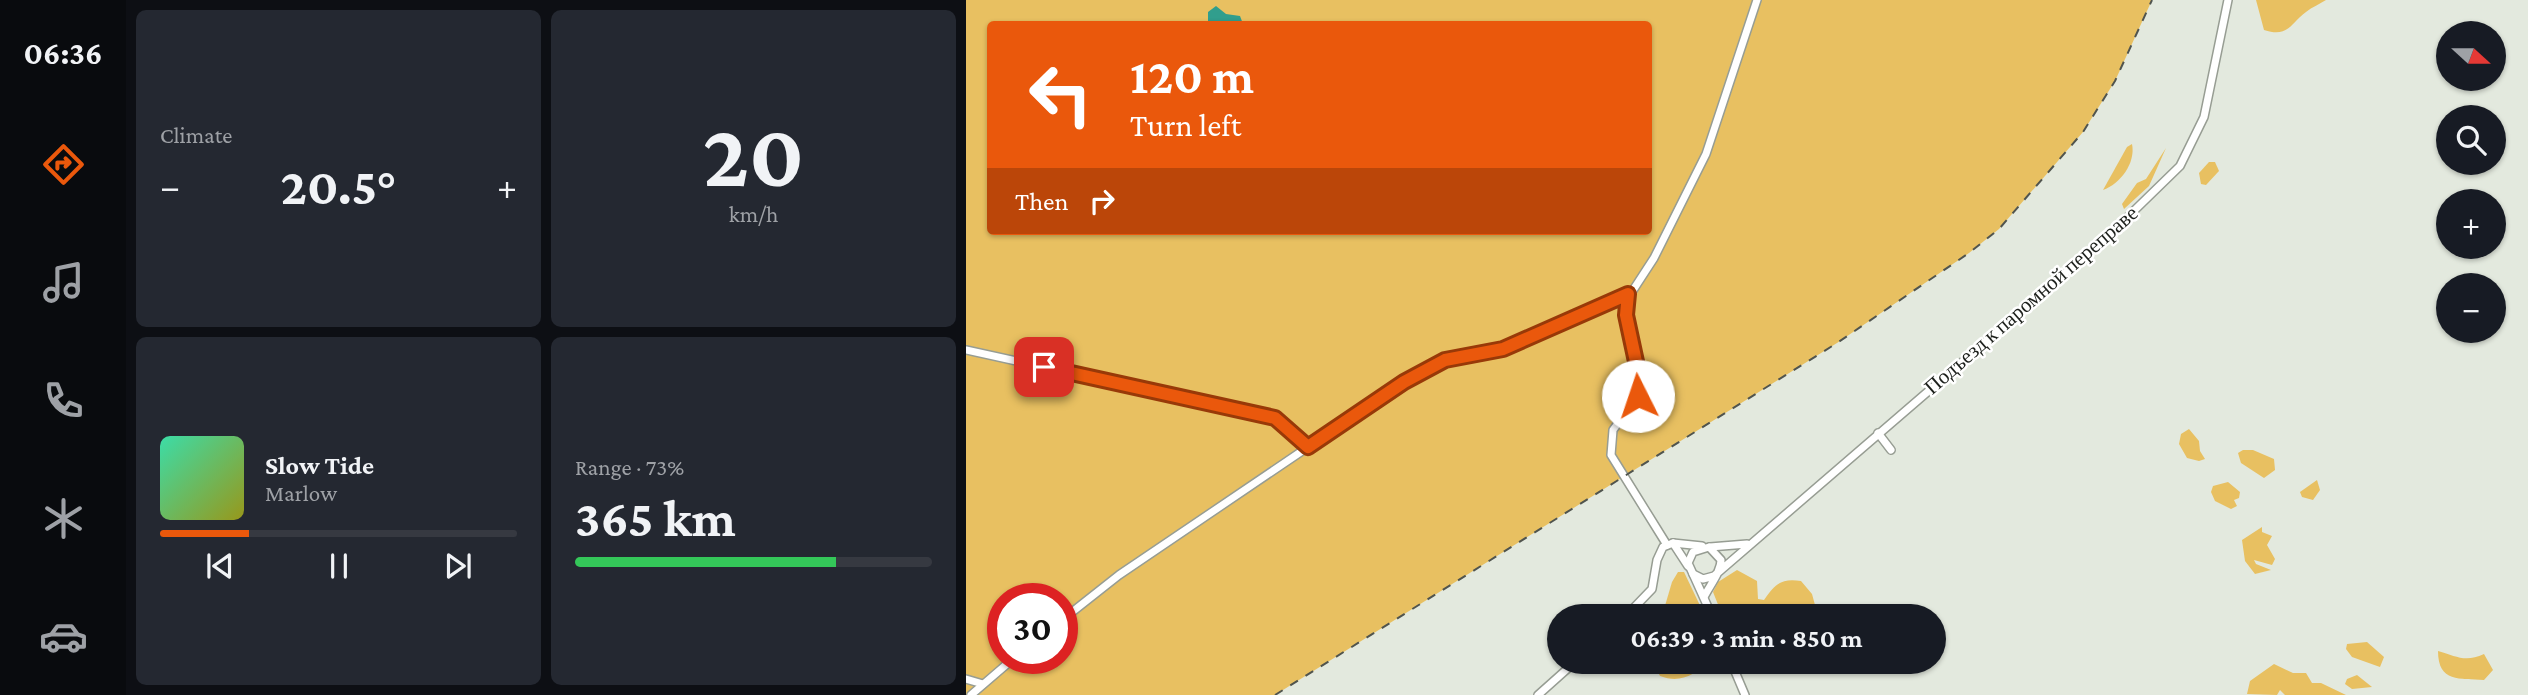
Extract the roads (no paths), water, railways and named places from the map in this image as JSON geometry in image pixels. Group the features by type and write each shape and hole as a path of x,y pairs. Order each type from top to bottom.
{"street":[{"path":"1707,604 1691,571 1611,454 1613,430 1638,396 1641,385 1626,315 1628,294 1654,258 1706,154 1757,0"},
{"name":"Подъезд к паромной переправе","path":"1714,576 1747,544 2106,238 2179,166 2204,117 2228,0"},
{"path":"1078,607 1119,575 1404,382 1445,360 1503,349 1628,294"},
{"path":"966,350 1275,418 1308,447"},
{"path":"1878,433 1891,450"},
{"path":"1638,604 1652,589 1659,551 1670,544 1706,547 1747,544"},
{"path":"1691,571 1690,557 1706,547"},
{"path":"1704,597 1721,560 1706,547"},
{"path":"1691,571 1703,579 1714,576"},
{"path":"971,695 995,674"},
{"path":"1538,695 1562,674"},
{"path":"1736,674 1745,695"},
{"path":"966,679 983,684"}],"water":[{"path":"1216,6 1226,14 1240,16 1242,21 1208,21 1208,12"}],"railway":[{"path":"1275,695 1837,343 1969,253 1999,229 2083,132 2115,81 2152,0"}]}
